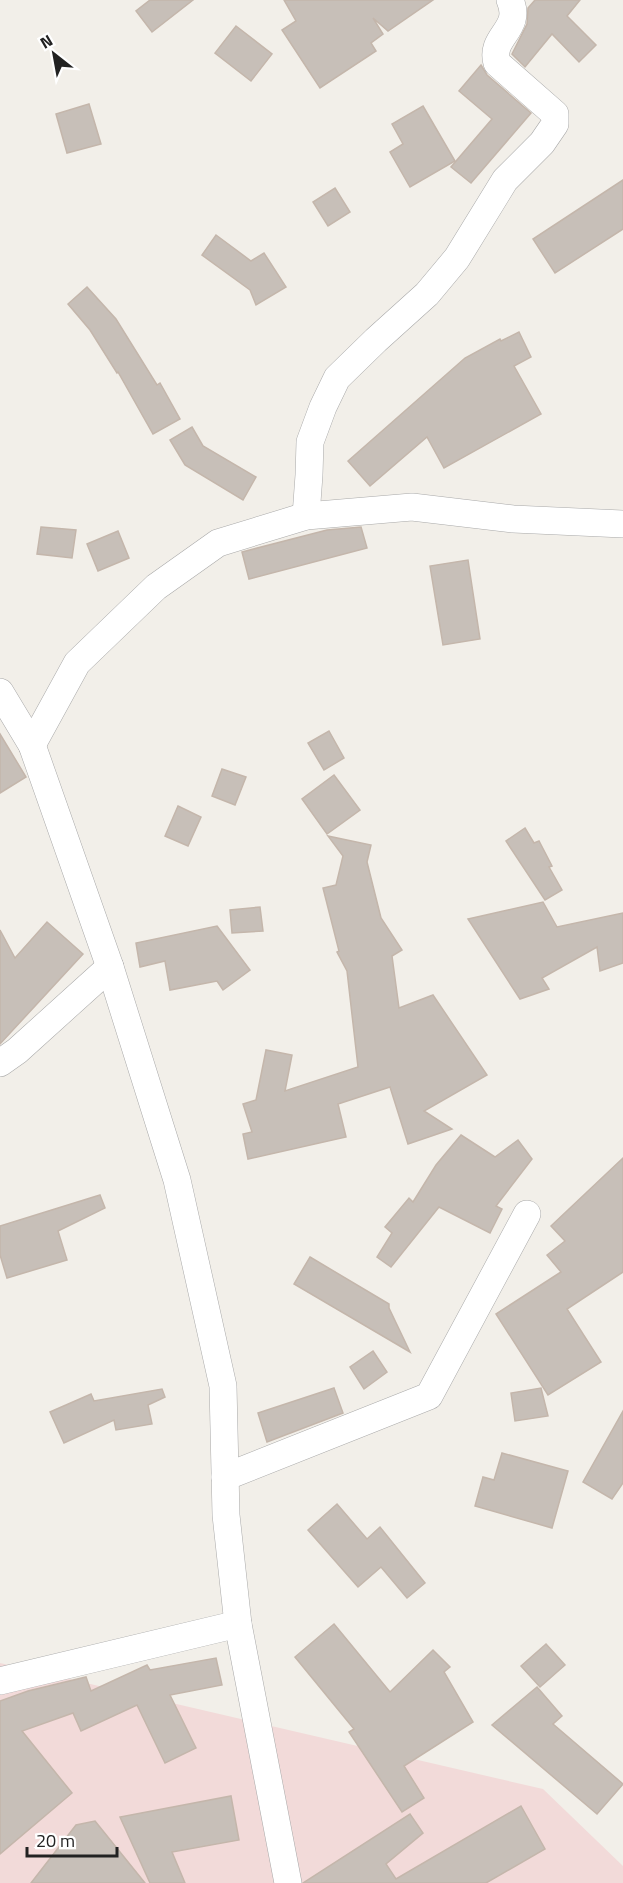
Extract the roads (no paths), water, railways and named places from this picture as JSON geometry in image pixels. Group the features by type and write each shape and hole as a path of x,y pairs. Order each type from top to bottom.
{"street":[{"path":"306,516 310,442 323,406 337,378 427,294 457,258 505,180 542,143 555,124 555,114 497,63 494,55 496,47 513,20 514,12 510,0"},
{"path":"32,745 77,663 156,587 218,543 306,516 412,507 513,519 623,524"},
{"path":"0,692 32,745 110,968 177,1180 223,1386 226,1515 238,1624 288,1883"},
{"path":"0,1063 17,1051 110,968"},
{"path":"225,1477 429,1396 527,1214"},
{"path":"0,1681 238,1624"}]}
